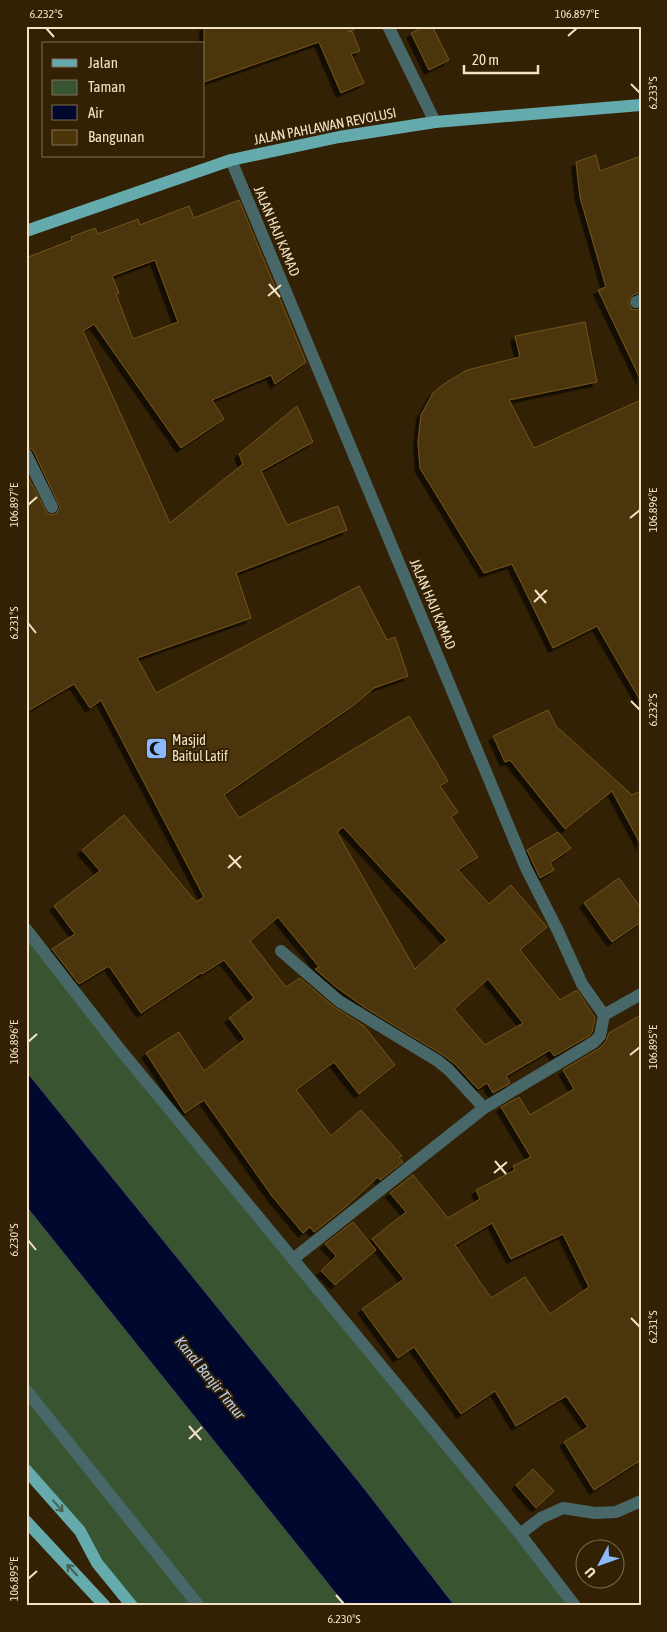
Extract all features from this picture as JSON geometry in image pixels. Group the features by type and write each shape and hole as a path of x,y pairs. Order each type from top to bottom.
{"main road":[{"name":"JALAN PAHLAWAN REVOLUSI","path":"26,231 231,160 339,137 435,122 641,105"},
{"path":"26,1470 80,1531 97,1563 132,1606"},
{"path":"26,1521 105,1606"}],"street":[{"path":"388,26 435,122"},
{"name":"JALAN HAJI KAMAD","path":"231,160 526,868 582,984 604,1015"},
{"path":"26,454 52,507"},
{"path":"26,929 118,1047 520,1534 575,1606"},
{"path":"281,951 339,1001 438,1061 449,1070 484,1108"},
{"path":"293,1259 484,1108 594,1042 600,1036 604,1015 641,994"},
{"path":"26,1390 199,1606"},
{"path":"520,1534 541,1518 563,1508 595,1513 616,1512 641,1501"}],"green space":[{"path":"26,930 571,1606 132,1606 26,1470"}],"water":[{"name":"Kanal Banjir Timur","path":"26,1071 363,1487 455,1606 346,1606 26,1206"}],"building":[{"path":"204,26 355,26 355,29 348,32 352,31 360,51 351,54 364,83 341,93 319,42 205,82"},
{"path":"426,26 432,26 449,60 429,70 411,33"},
{"path":"596,155 600,171 641,156 641,292 633,295 628,301 631,309 641,309 641,380 598,290 606,287 580,197 576,162"},
{"path":"239,200 306,362 275,384 271,375 212,400 224,419 181,448 94,324 83,331 170,523 243,464 239,454 297,406 313,442 261,471 287,525 338,506 347,530 236,573 251,618 137,658 156,693 359,586 387,640 395,637 408,676 374,688 354,705 224,795 239,818 409,716 448,781 440,786 458,812 451,817 478,857 458,870 489,904 511,885 547,927 520,950 560,1000 577,990 595,1018 592,1032 589,1036 554,1056 550,1050 506,1076 510,1083 493,1093 487,1083 478,1089 455,1064 443,1055 364,1007 315,969 319,967 278,917 250,941 286,987 300,978 334,1007 364,1026 395,1065 359,1094 334,1062 296,1090 331,1136 361,1110 402,1156 399,1158 403,1162 380,1180 378,1177 342,1210 314,1232 310,1227 303,1233 272,1196 204,1100 185,1113 146,1053 179,1032 204,1071 245,1039 229,1018 254,998 224,960 141,1013 109,966 79,984 52,949 75,934 54,906 100,871 82,850 124,815 196,902 204,897 101,700 90,708 74,684 26,712 26,473 47,513 51,515 56,514 60,507 33,450 26,446 26,258 72,240 71,237 95,228 98,234 138,219 140,225 189,206 194,218","holes":["155,260 178,322 133,339 116,294 119,293 112,276","343,827 447,940 415,969 337,832","488,979 523,1023 485,1045 454,1009"]},
{"path":"585,322 597,382 509,400 534,448 641,400 641,702 597,626 553,648 512,564 484,573 420,468 418,442 421,415 433,393 467,370 520,357 515,336"},
{"path":"548,710 556,726 632,795 641,791 641,845 612,791 565,829 510,760 505,762 493,736"},
{"path":"558,832 571,848 550,863 554,870 540,878 527,850"},
{"path":"619,878 641,908 641,922 612,942 584,903"},
{"path":"641,1015 641,1460 594,1490 564,1442 588,1427 566,1396 516,1426 495,1391 461,1414 414,1347 398,1358 362,1309 404,1279 372,1239 406,1212 390,1193 413,1175 448,1218 480,1199 476,1190 515,1170 513,1166 531,1157 501,1107 519,1097 530,1115 574,1089 563,1070 600,1048 606,1041 609,1033","holes":["492,1223 511,1259 563,1234 589,1287 550,1314 525,1277 491,1298 455,1245"]},
{"path":"353,1222 376,1250 335,1285 321,1271 336,1256 325,1244"},
{"path":"533,1469 554,1491 536,1508 516,1485"}],"place":[{"name":"Masjid Baitul Latif","path":"156,748"}]}
